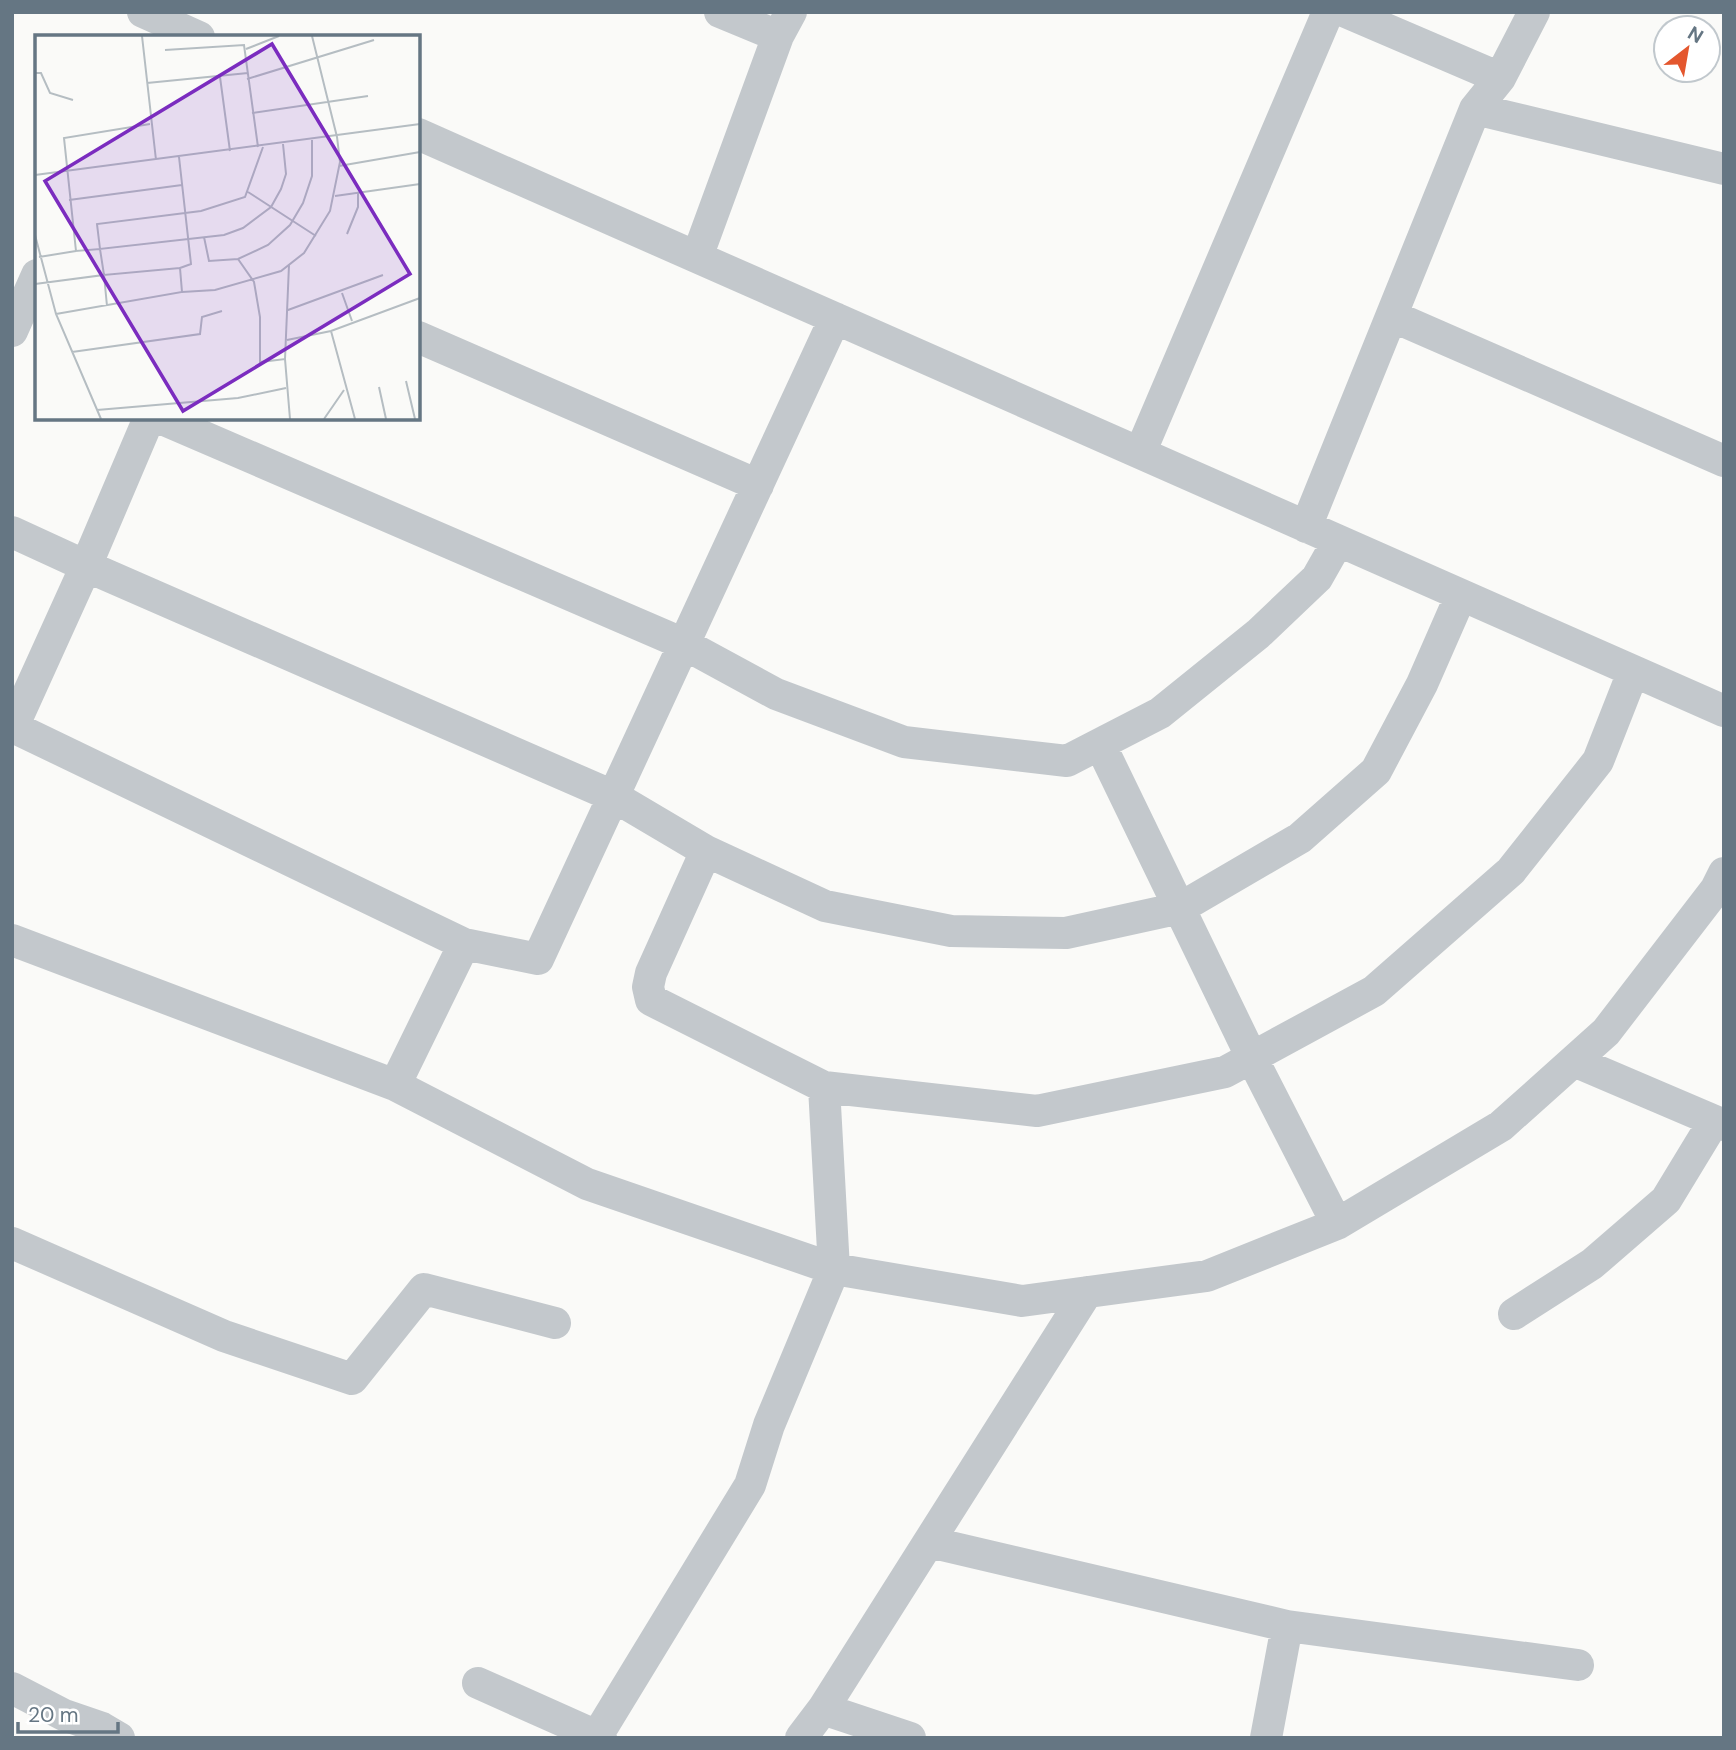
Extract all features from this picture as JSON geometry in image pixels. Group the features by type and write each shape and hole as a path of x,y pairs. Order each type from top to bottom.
{"street":[{"path":"697,257 784,24 720,12"},
{"path":"1140,453 1328,12"},
{"path":"1346,12 1500,78"},
{"path":"1306,527 1475,109 1500,78 1534,12"},
{"path":"145,19 193,35"},
{"path":"1475,109 1724,169"},
{"path":"420,135 1724,711"},
{"path":"12,331 35,279"},
{"path":"1392,316 1724,461"},
{"path":"148,420 13,728 464,944 538,959 835,318"},
{"path":"420,338 758,485"},
{"path":"165,420 684,644 776,694 904,742 1066,761 1160,713 1258,634 1317,578 1338,541"},
{"path":"12,533 613,796 706,851 825,906 951,931 1066,933 1180,908 1300,838 1376,771 1422,684 1461,595"},
{"path":"706,851 651,973 648,987 651,1000 824,1087 1037,1111 1225,1072 1374,990 1511,871 1598,761 1633,671"},
{"path":"1100,744 1252,1058 1337,1224"},
{"path":"12,940 396,1085 587,1184 834,1269 1022,1301 1207,1276 1337,1224 1501,1126 1606,1032 1712,913 1724,873"},
{"path":"396,1085 464,944"},
{"path":"1514,1314 1592,1264 1666,1200 1719,1123 1574,1061"},
{"path":"478,1683 599,1737 750,1485 769,1425 834,1269 824,1087"},
{"path":"12,1242 224,1336 352,1380 424,1289 555,1323"},
{"path":"801,1738 824,1709 1087,1292"},
{"path":"929,1542 1287,1626 1578,1665"},
{"path":"1266,1738 1287,1626"},
{"path":"12,1688 65,1716 102,1728 119,1738"},
{"path":"824,1709 909,1738"}]}
